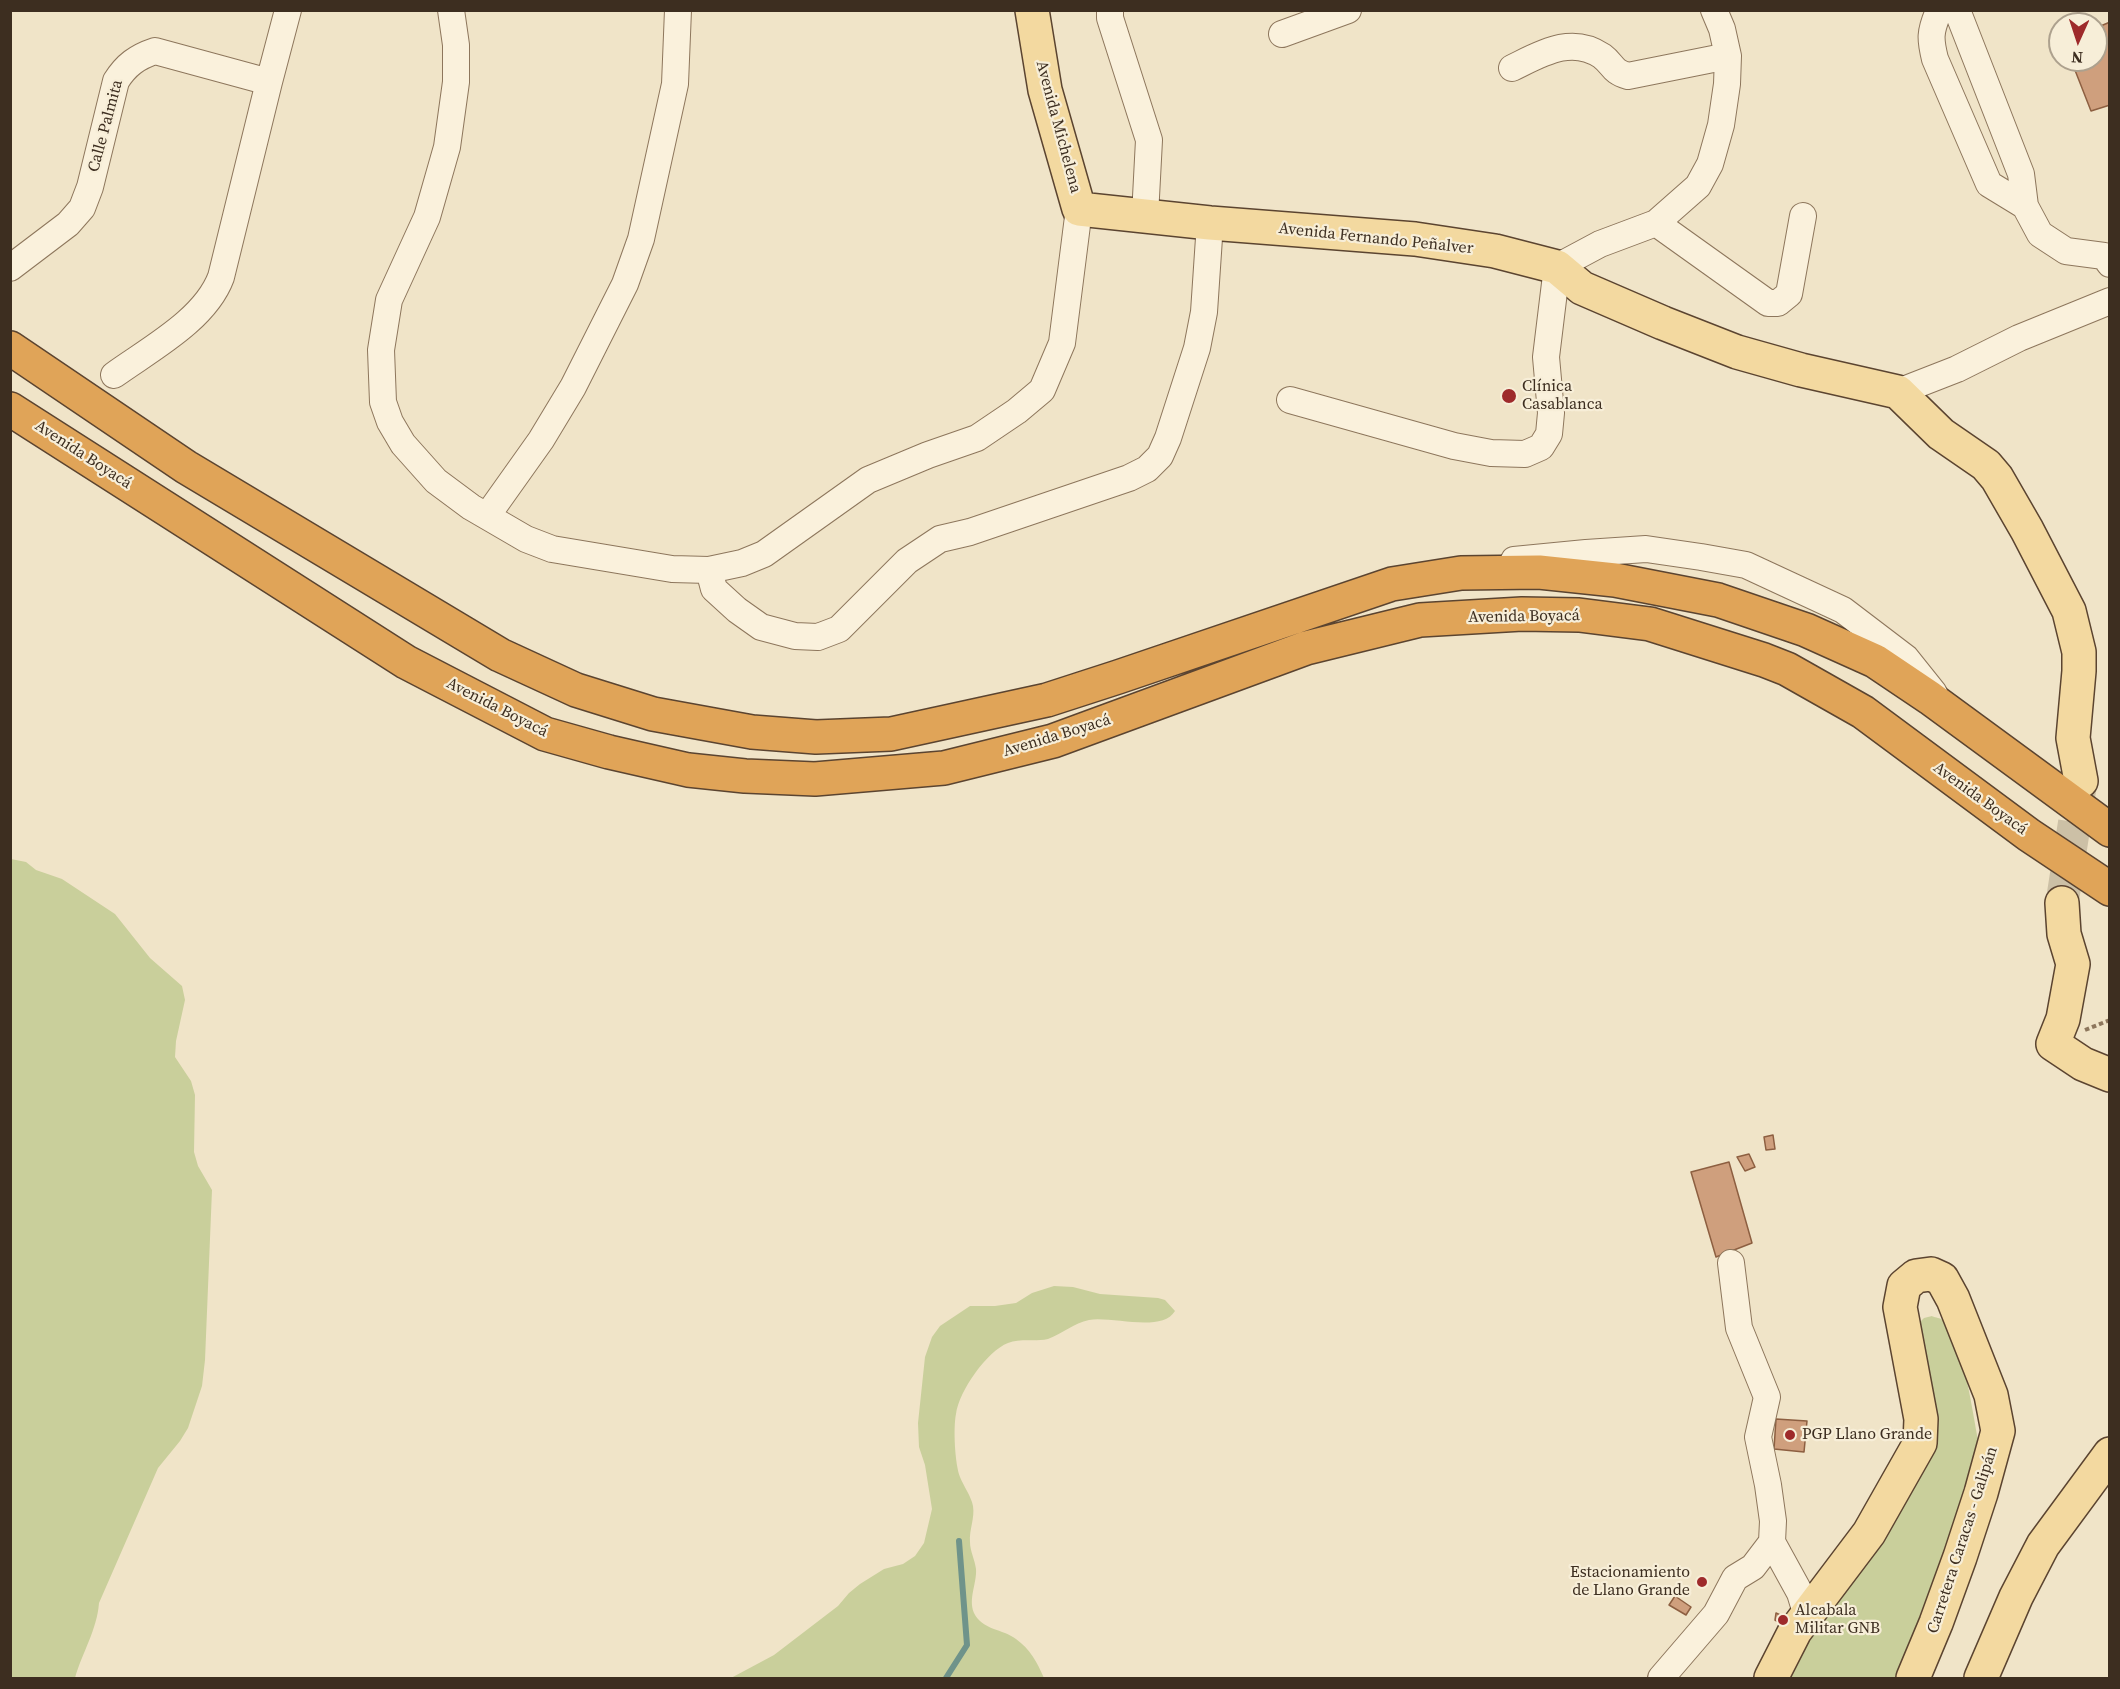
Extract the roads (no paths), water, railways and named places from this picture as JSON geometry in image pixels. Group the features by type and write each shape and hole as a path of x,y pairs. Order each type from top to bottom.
{"highway":[{"path":"10,348 186,467 500,655 576,690 653,714 752,732 816,736 891,734 1047,699 1392,584 1461,573 1539,573 1615,580 1718,600 1806,630 1875,661 1950,712 2109,830"},
{"name":"Avenida Boyacá","path":"10,409 406,662 545,734 609,752 688,770 745,776 815,779 944,768 1053,741 1306,648 1420,620 1522,614 1579,615 1650,624 1787,669 1863,712 2029,835 2109,889"}],"main road":[{"name":"Avenida Michelena","path":"1032,10 1045,90 1079,209"},
{"name":"Avenida Fernando Peñalver","path":"1079,209 1210,223 1414,239 1495,251 1557,267 1582,288 1737,352 1801,370 1898,392"},
{"path":"1898,392 1941,434 1986,465 1997,478 2027,530 2068,611 2079,652 2073,738 2081,781"},
{"path":"2062,903 2064,934 2073,964 2062,1019 2053,1044 2083,1064 2109,1075"},
{"name":"Carretera Caracas - Galipán","path":"1771,1678 1795,1631 1869,1533 1920,1443 1921,1419 1900,1307 1904,1287 1916,1276 1931,1274 1942,1279 1953,1299 1991,1395 1998,1431 1967,1536 1914,1678"},
{"path":"1981,1678 2016,1597 2043,1545 2109,1454"}],"street":[{"path":"114,375 192,318 216,291 288,10"},
{"path":"452,10 456,73 447,147 427,217 389,300 381,350 383,402 390,422 403,444 436,481 526,539 552,549 672,569 709,570 742,563 764,554 868,480 977,438 1017,411 1042,390 1062,343 1079,209"},
{"path":"487,516 541,440 573,387 625,284 641,239 675,84 678,10"},
{"path":"1110,10 1110,18 1149,140 1145,216"},
{"path":"1282,34 1348,10"},
{"path":"1290,400 1463,448 1491,453 1526,454 1541,447 1549,434 1551,413 1546,357 1557,267 1600,244 1656,223 1698,186 1710,164 1721,126 1728,56 1722,29 1714,10"},
{"path":"1945,10 1938,14 1932,27 1931,42 1935,58 1989,184 2025,206"},
{"path":"1957,10 2021,174 2025,206 2040,234 2066,251 2104,256 2109,264"},
{"path":"1512,68 1553,48 1574,46 1592,50 1605,58 1616,72 1628,76 1728,56"},
{"name":"Calle Palmita","path":"10,268 68,224 82,208 90,187 116,81 123,70 141,55 155,51 269,82"},
{"path":"1656,223 1768,303 1778,303 1789,294 1803,216"},
{"path":"709,570 714,589 736,610 761,627 795,636 819,637 839,629 907,561 940,539 970,532 1129,478 1147,469 1160,456 1168,438 1197,348 1204,312 1210,223"},
{"path":"1898,392 1957,369 2019,338 2109,301"},
{"path":"1731,1263 1739,1328 1767,1397 1758,1437 1773,1521 1772,1542 1800,1593 1808,1616"},
{"path":"1661,1678 1716,1614 1735,1578 1753,1567 1772,1542"}],"waterway":[{"path":"946,1678 967,1645 959,1541"}],"tunnel":[{"path":"2062,903 2081,781"}],"place":[{"name":"Clínica Casablanca","path":"1509,396"},
{"name":"PGP Llano Grande","path":"1790,1435"},
{"name":"Estacionamiento de Llano Grande","path":"1702,1582"},
{"name":"Alcabala Militar GNB","path":"1783,1620"}]}
